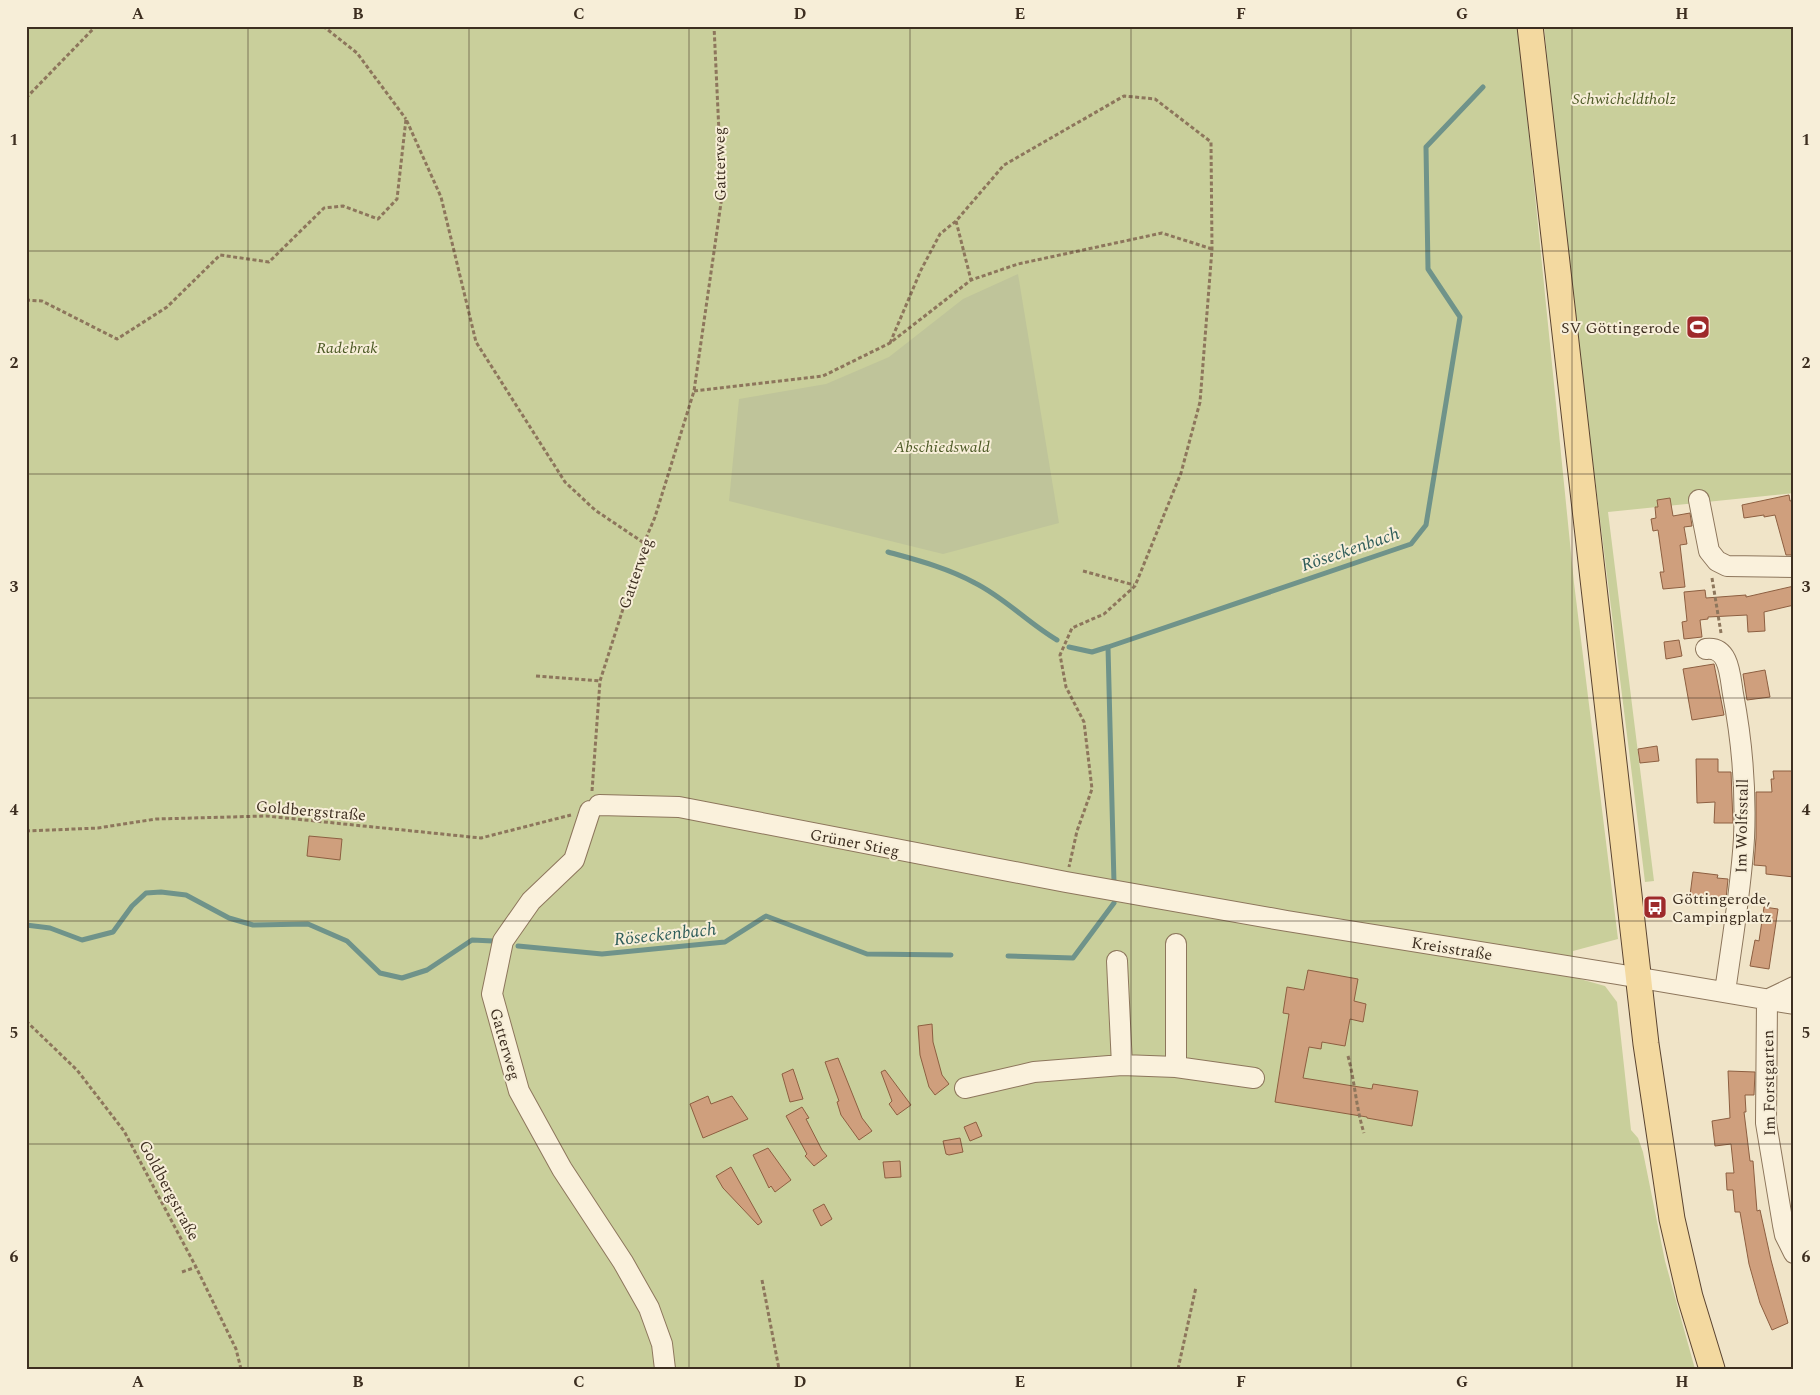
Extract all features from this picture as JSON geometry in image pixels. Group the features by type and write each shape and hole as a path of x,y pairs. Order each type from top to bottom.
{"main road":[{"path":"1530,26 1648,1063 1672,1219 1690,1297 1712,1369"}],"street":[{"path":"1699,500 1709,551 1716,561 1727,566 1794,567"},
{"path":"1706,649 1720,650 1726,660"},
{"name":"Im Wolfsstall","path":"1724,992 1739,891 1744,835 1741,751 1736,708 1726,660"},
{"name":"Grüner Stieg","path":"595,808 679,807 1110,890"},
{"name":"Gatterweg","path":"595,808 574,860 530,901 503,941 492,994 520,1090 562,1169 623,1262 649,1308 662,1344 665,1369"},
{"name":"Kreisstraße","path":"1110,890 1287,922 1794,1004"},
{"path":"1176,944 1176,1067"},
{"path":"1117,961 1122,1065"},
{"path":"1766,1000 1794,987"},
{"name":"Im Forstgarten","path":"1766,1000 1766,1123 1783,1225 1794,1253"},
{"path":"965,1088 1034,1072 1122,1065 1176,1067 1254,1078"}],"path":[{"path":"26,98 96,26"},
{"path":"323,26 357,53 406,119 441,197 476,342 566,482 595,510 644,543"},
{"name":"Gatterweg","path":"595,808 600,681 644,543 656,517 694,391 722,196 714,26"},
{"path":"890,343 921,270 940,234 956,221 1004,165 1124,96 1155,99 1211,142 1212,248 1200,402 1181,473 1135,586 1104,614 1072,628 1060,654 1066,687 1084,722 1092,788 1077,830 1066,882"},
{"path":"26,300 42,301 117,339 167,307 220,255 269,262 324,208 343,206 378,218 397,199 406,119"},
{"path":"956,221 971,280"},
{"path":"694,391 823,376 890,343 971,280 1018,264 1162,233 1212,248"},
{"path":"1716,561 1712,585 1726,660"},
{"path":"1083,572 1135,586"},
{"path":"536,676 600,681"},
{"name":"Goldbergstraße","path":"26,832 98,828 156,819 266,816 481,838 595,808"},
{"name":"Goldbergstraße","path":"26,1021 77,1070 124,1131 196,1266 236,1349 241,1369"},
{"path":"1348,1056 1364,1133"},
{"path":"182,1272 196,1266"},
{"path":"762,1280 779,1369"},
{"path":"1178,1369 1196,1287"}],"green space":[{"name":"Radebrak","path":"26,26 1518,26 1574,583 1618,939 1573,951 1573,977 1605,986 1617,1002 1631,1130 1638,1138 1643,1152 1665,1261 1695,1369 26,1369"},
{"name":"Schwicheldtholz","path":"1544,26 1794,26 1794,493 1608,512 1654,881 1645,882 1566,240"},
{"name":"Abschiedswald","path":"1018,274 1059,523 943,554 729,501 739,399 826,384 889,357 963,299"}],"building":[{"path":"1789,495 1790,501 1794,500 1794,555 1786,555 1775,515 1744,518 1742,505"},
{"path":"1670,498 1673,516 1690,513 1692,526 1684,527 1687,544 1680,545 1685,587 1663,589 1660,572 1664,572 1658,530 1653,531 1651,519 1656,518 1655,507 1658,507 1657,500"},
{"path":"1794,586 1794,605 1764,612 1765,631 1748,632 1747,615 1708,617 1708,619 1700,620 1702,637 1684,639 1682,622 1687,621 1684,592 1705,590 1706,598 1746,595 1746,597"},
{"path":"1679,640 1682,656 1666,659 1664,642"},
{"path":"1714,664 1724,715 1692,720 1683,669"},
{"path":"1765,670 1770,697 1747,700 1743,674"},
{"path":"1657,746 1659,761 1640,763 1638,749"},
{"path":"1696,759 1718,759 1718,772 1731,772 1733,823 1714,823 1715,802 1697,803"},
{"path":"1773,771 1794,771 1794,877 1766,874 1766,866 1754,865 1756,792 1772,792 1771,779 1774,779"},
{"path":"309,836 342,839 340,860 307,856"},
{"path":"1693,872 1718,875 1717,878 1728,879 1726,899 1706,898 1705,905 1689,903"},
{"path":"1764,907 1778,909 1769,969 1750,966 1755,940 1759,941"},
{"path":"1308,970 1358,979 1354,1001 1366,1004 1363,1022 1350,1019 1345,1046 1322,1042 1321,1049 1309,1047 1303,1078 1372,1089 1373,1084 1418,1091 1412,1126 1275,1102 1289,1014 1283,1013 1287,987 1304,990"},
{"path":"932,1024 933,1042 942,1075 949,1084 935,1095 929,1087 920,1055 918,1026"},
{"path":"838,1058 862,1118 872,1131 859,1140 841,1115 837,1102 839,1101 825,1062"},
{"path":"793,1069 803,1099 790,1102 782,1074"},
{"path":"885,1070 911,1105 897,1115 889,1104 892,1101 881,1072"},
{"path":"1728,1071 1755,1072 1754,1095 1745,1095 1746,1112 1744,1112 1750,1161 1753,1161 1757,1211 1760,1210 1788,1323 1772,1330 1760,1303 1749,1264 1740,1212 1735,1212 1733,1190 1727,1190 1726,1173 1734,1173 1731,1144 1715,1146 1712,1121 1730,1118"},
{"path":"708,1096 711,1104 732,1096 748,1119 703,1138 690,1104"},
{"path":"802,1107 809,1118 806,1119 827,1156 814,1166 805,1156 807,1154 786,1116"},
{"path":"976,1122 982,1136 970,1141 964,1127"},
{"path":"960,1138 963,1152 946,1154 943,1141"},
{"path":"768,1148 791,1180 775,1192 771,1186 769,1188 753,1155"},
{"path":"900,1161 901,1177 885,1178 883,1162"},
{"path":"731,1167 762,1222 758,1225 723,1188 716,1176"},
{"path":"824,1204 832,1219 821,1226 813,1210"}],"waterway":[{"name":"Röseckenbach","path":"1114,883 1108,647 1411,544 1426,525 1460,317 1428,269 1426,147 1483,87"},
{"path":"888,552 921,561 975,583 1057,640"},
{"path":"1069,647 1092,652 1108,647"},
{"name":"Röseckenbach","path":"26,925 50,928 82,940 113,932 132,906 146,893 161,892 186,895 229,918 253,925 308,924 347,941 380,973 402,978 427,970 472,940 493,941"},
{"name":"Röseckenbach","path":"1008,956 1073,958 1114,903"},
{"name":"Röseckenbach","path":"518,946 602,954 725,942 766,916 867,954 951,955"}],"place":[{"name":"SV Göttingerode","path":"1698,327"},
{"name":"Göttingerode, Campingplatz","path":"1655,907"}]}
